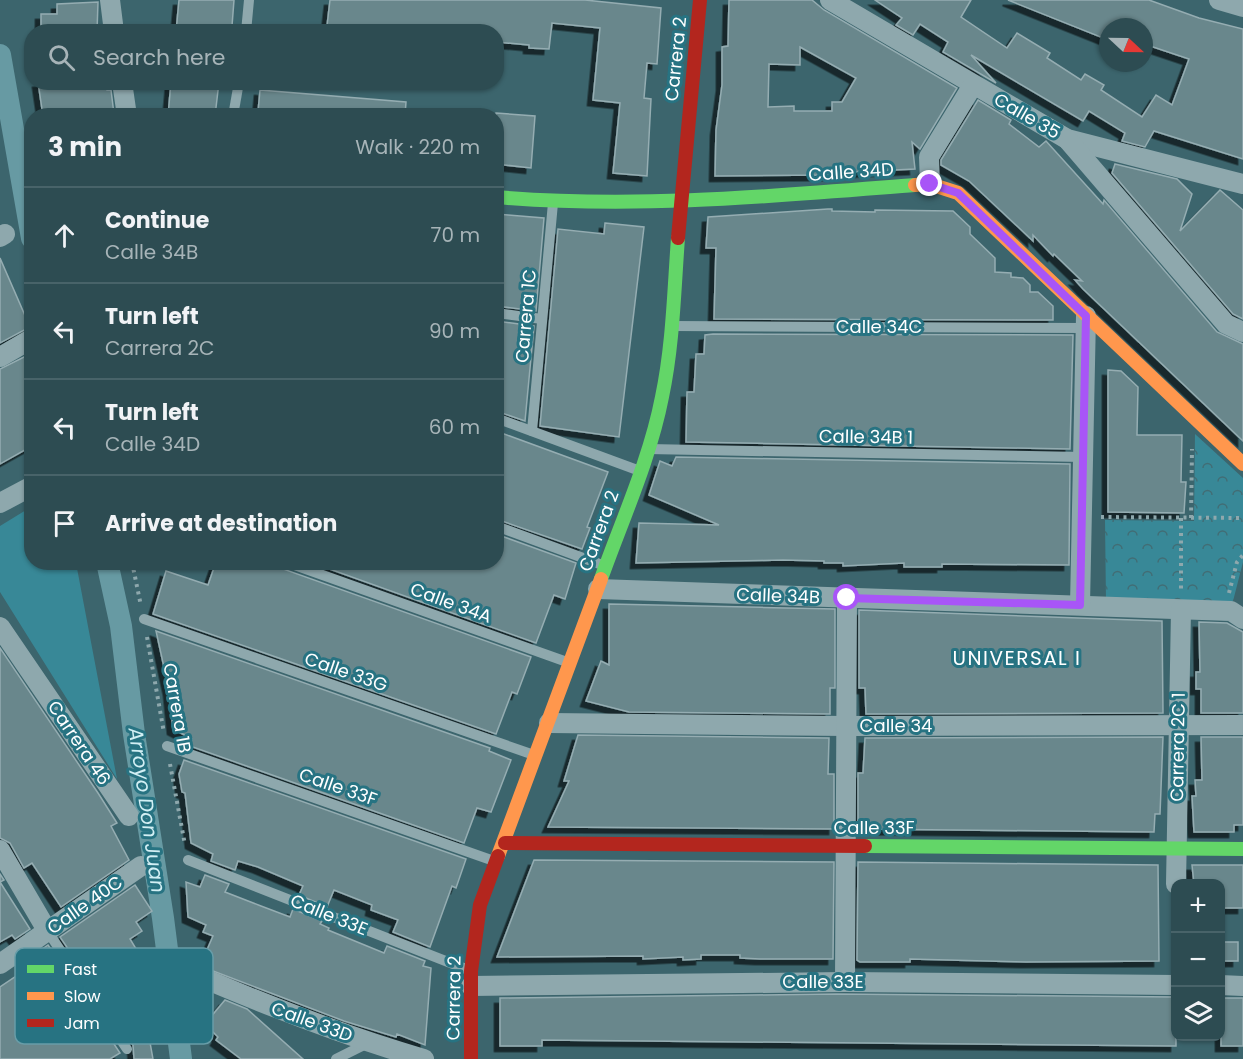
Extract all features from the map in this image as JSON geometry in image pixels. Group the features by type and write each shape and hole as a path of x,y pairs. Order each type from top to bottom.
{"street":[{"path":"110,0 113,24"},
{"name":"Carrera 2","path":"471,1059 471,979 480,905 505,843 640,472 662,398 672,326 680,201 700,0"},
{"name":"Calle 35","path":"831,0 1067,140 1243,184"},
{"path":"1219,0 1243,7"},
{"path":"930,184 929,157 973,85"},
{"path":"123,90 126,108"},
{"path":"1067,140 1226,324 1243,332"},
{"name":"Calle 34D","path":"504,197 553,203 680,201 930,184 958,193 1086,322 1243,464"},
{"path":"1080,605 1086,322"},
{"path":"0,357 24,343"},
{"path":"0,503 24,490"},
{"name":"Calle 34B","path":"598,589 1080,605 1234,615"},
{"path":"845,981 847,598"},
{"name":"Carrera 2C 1","path":"1176,879 1181,610"},
{"name":"Carrera 46","path":"0,627 129,816"},
{"name":"Calle 34","path":"549,723 848,726 1179,723 1243,725"},
{"name":"Calle 33F","path":"505,843 1243,849"},
{"path":"0,850 48,932"},
{"name":"Calle 40C","path":"24,948 141,866"},
{"name":"Calle 40C","path":"0,964 15,954"},
{"name":"Calle 33E","path":"471,979 1171,985"},
{"name":"Calle 33D","path":"213,982 284,1012 369,1043 424,1059"},
{"path":"1225,986 1243,986"}],"lane":[{"path":"247,24 249,0"},
{"path":"234,108 238,90"},
{"name":"Carrera 1C","path":"532,431 553,203"},
{"path":"504,314 542,320"},
{"name":"Calle 34C","path":"672,326 1086,322"},
{"path":"504,421 640,472"},
{"name":"Calle 34B 1","path":"648,449 1083,457"},
{"path":"504,529 606,566"},
{"name":"Calle 34A","path":"308,570 570,663"},
{"name":"Calle 33G","path":"144,618 537,756"},
{"name":"Calle 33F","path":"167,746 497,862"},
{"name":"Calle 33E","path":"188,860 471,979"},
{"path":"48,932 59,948"},
{"path":"336,1059 369,1043"},
{"path":"124,1044 127,1049"}],"path":[{"path":"1191,518 1192,416"},
{"path":"1082,517 1243,518"},
{"path":"1180,518 1181,610"},
{"path":"1234,615 1240,562 1243,555"},
{"name":"Carrera 1B","path":"134,570 188,860"}],"green space":[{"path":"1195,434 1243,478 1243,562 1232,605 1106,602 1105,520 1194,521"},
{"path":"24,511 24,570 77,570 117,779 0,592 0,526"}],"building":[{"path":"179,0 234,0 232,24 177,24"},
{"path":"330,0 585,0 661,8 657,64 647,63 644,98 651,99 647,176 613,173 620,103 593,100 600,28 552,23 549,49 504,43 504,24 327,24"},
{"path":"729,0 812,0 824,10 957,88 920,149 912,142 915,169 828,175 715,176 716,130 722,85 722,47 728,46","holes":["800,47 856,78 842,102 832,102 832,111 794,111 794,106 768,107 769,64 800,65"]},
{"path":"875,0 971,0 961,17 1007,48 1017,33 1050,53 1047,58 1081,80 1085,74 1104,85 1101,90 1142,117 1156,95 1172,105 1189,59 1153,47 1153,18 1099,18 1099,36 1008,0 1149,0 1199,18 1243,29 1243,159 1154,131 1145,147 1122,141 1125,133 1089,111 1083,121 971,55 996,83 943,52 948,42 920,24 913,35 896,25 902,18"},
{"path":"98,2 97,24 41,24 41,14 57,14 57,4"},
{"path":"39,90 111,90 113,108 42,108"},
{"path":"170,90 218,90 216,108 169,108"},
{"path":"260,90 406,102 406,108 258,108"},
{"path":"978,100 1011,120 1009,124 1039,147 1046,141 1103,204 1104,200 1217,332 1243,344 1243,441 1083,289 1075,280 1082,281 1054,254 1053,256 1033,235 1033,241 969,181 941,165 941,160"},
{"path":"504,114 535,116 531,168 504,165"},
{"path":"1115,164 1177,179 1192,194 1180,231 1220,190 1243,210 1243,319 1233,314 1112,173"},
{"path":"832,209 832,211 875,212 875,210 953,211 970,227 970,234 995,258 995,272 1011,273 1011,277 1023,278 1030,285 1030,292 1038,292 1053,306 1053,320 714,319 716,248 706,248 708,217"},
{"path":"504,215 544,218 536,311 504,307"},
{"path":"605,223 644,227 619,437 540,426 558,229 604,234"},
{"path":"0,258 24,313 24,330 0,343"},
{"path":"504,322 534,326 525,421 504,414"},
{"path":"705,335 1073,335 1070,449 686,442 687,392 694,392 696,354 704,354"},
{"path":"24,357 24,450 0,464 0,369"},
{"path":"1108,370 1121,371 1138,387 1137,435 1182,435 1181,482 1186,482 1184,513 1108,512"},
{"path":"504,434 608,472 587,527 590,528 582,549 504,522"},
{"path":"676,457 1070,464 1069,565 942,564 942,567 904,567 904,563 843,566 843,563 824,563 824,561 783,560 636,563 639,523 719,525 649,495 660,461 672,466"},
{"path":"504,537 576,563 565,599 554,595 536,643 332,570 504,570"},
{"path":"213,570 286,570 531,657 517,694 512,692 496,734 153,614 166,571 208,585"},
{"path":"609,604 835,609 835,688 830,688 830,714 629,712 586,701 601,661 609,665"},
{"path":"859,610 1162,621 1163,713 866,714 865,688 859,688"},
{"path":"1199,622 1227,623 1243,632 1243,713 1201,713 1201,689 1196,689 1196,672 1200,672"},
{"path":"156,631 490,748 489,751 511,760 491,812 477,808 464,843 190,746 192,739 173,729 169,690"},
{"path":"0,648 117,823 111,826 129,860 61,907 32,863 24,868 10,843 0,838"},
{"path":"578,735 829,738 828,774 834,774 834,829 548,827 569,781 564,781"},
{"path":"1163,737 1160,814 1155,814 1154,832 858,829 858,773 863,773 865,738"},
{"path":"1201,737 1243,737 1243,825 1234,825 1234,832 1194,832 1192,796 1196,796 1195,780 1202,780"},
{"path":"184,760 466,859 456,888 452,886 430,947 393,932 398,920 371,910 372,905 334,890 327,907 299,895 303,886 258,867 238,861 235,870 211,861 213,854 191,843 185,793 182,792 179,774"},
{"path":"534,860 834,862 833,959 760,959 740,958 740,955 701,955 701,959 683,960 683,957 643,959 643,956 497,957"},
{"path":"858,862 1158,865 1159,961 1026,962 910,959 910,962 860,962 857,960"},
{"path":"1192,865 1243,865 1243,908 1225,908 1225,879 1193,879"},
{"path":"205,875 229,884 225,892 290,917 293,909 322,921 320,924 329,928 328,930 384,953 387,946 425,961 423,966 431,968 425,1045 397,1034 396,1037 344,1021 213,971 213,948 208,948 213,936 203,932 206,925 188,917 186,882 200,887"},
{"path":"0,882 30,929 15,939 12,935 0,942"},
{"path":"135,885 152,911 136,922 142,931 130,939 136,948 67,948 60,937"},
{"path":"1225,942 1238,942 1238,961 1225,961"},
{"path":"15,977 15,1044 114,1044 120,1053 110,1059 0,1059 0,987"},
{"path":"837,994 1171,997 1171,1041 1176,1041 1176,1046 542,1040 542,1046 500,1046 500,998"},
{"path":"1225,998 1243,998 1243,1046 1221,1046 1221,1041 1225,1041"},
{"path":"225,1000 247,1009 303,1059 241,1059 216,1040 218,1037 213,1032 213,1014"},
{"path":"150,1044 153,1059 134,1059 133,1045"}],"waterway":[{"name":"Arroyo Don Juan","path":"0,55 24,192"},
{"name":"Arroyo Don Juan","path":"109,570 121,626 134,734 167,948"},
{"name":"Arroyo Don Juan","path":"179,1044 181,1059"}],"traffic: fast":[{"path":"504,197 601,202 706,200 915,185"},
{"path":"601,579 643,466 657,420 669,358 678,238"},
{"path":"865,846 1243,849"}],"traffic: slow":[{"path":"915,185 930,184 958,193 1243,464"},
{"path":"498,856 601,579"}],"traffic: jam":[{"path":"678,238 700,0"},
{"path":"505,843 865,846"},
{"path":"471,1059 471,971 480,905 498,856"}],"district":[{"name":"UNIVERSAL I","path":"1017,658"}],"route":[{"path":"847,598 1080,605 1086,316 958,193 930,184"}]}
